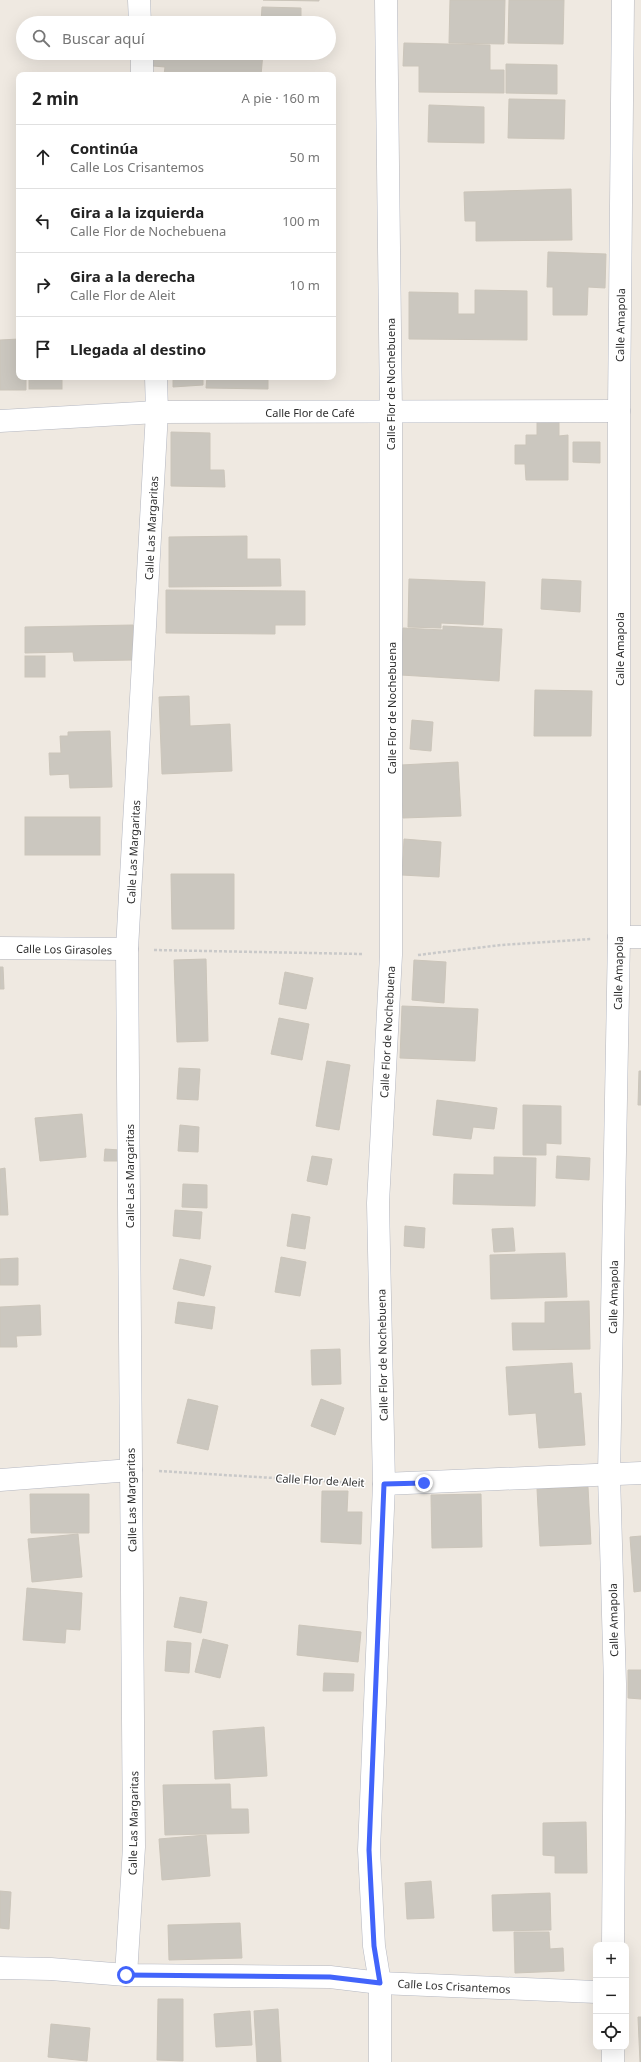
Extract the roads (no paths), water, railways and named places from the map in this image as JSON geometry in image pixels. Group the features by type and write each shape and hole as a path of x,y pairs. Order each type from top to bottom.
{"street":[{"path":"139,0 140,16"},
{"name":"Calle Flor de Nochebuena","path":"380,2062 380,1983 374,1946 369,1850 384,1484 378,1203 391,955 391,412 386,0"},
{"name":"Calle Amapola","path":"613,1942 615,1684 609,1475 619,937 620,411 623,0"},
{"path":"142,60 142,72"},
{"name":"Calle Las Margaritas","path":"126,1975 134,1846 127,949 157,412 156,380"},
{"name":"Calle Flor de Café","path":"0,421 157,412 620,411"},
{"path":"619,937 641,937"},
{"name":"Calle Los Girasoles","path":"0,948 127,949"},
{"path":"0,1480 131,1470"},
{"path":"384,1484 641,1473"},
{"name":"Calle Los Crisantemos","path":"0,1968 51,1969 126,1975 330,1977 380,1983 593,1992"},
{"path":"613,2050 613,2062"}]}
